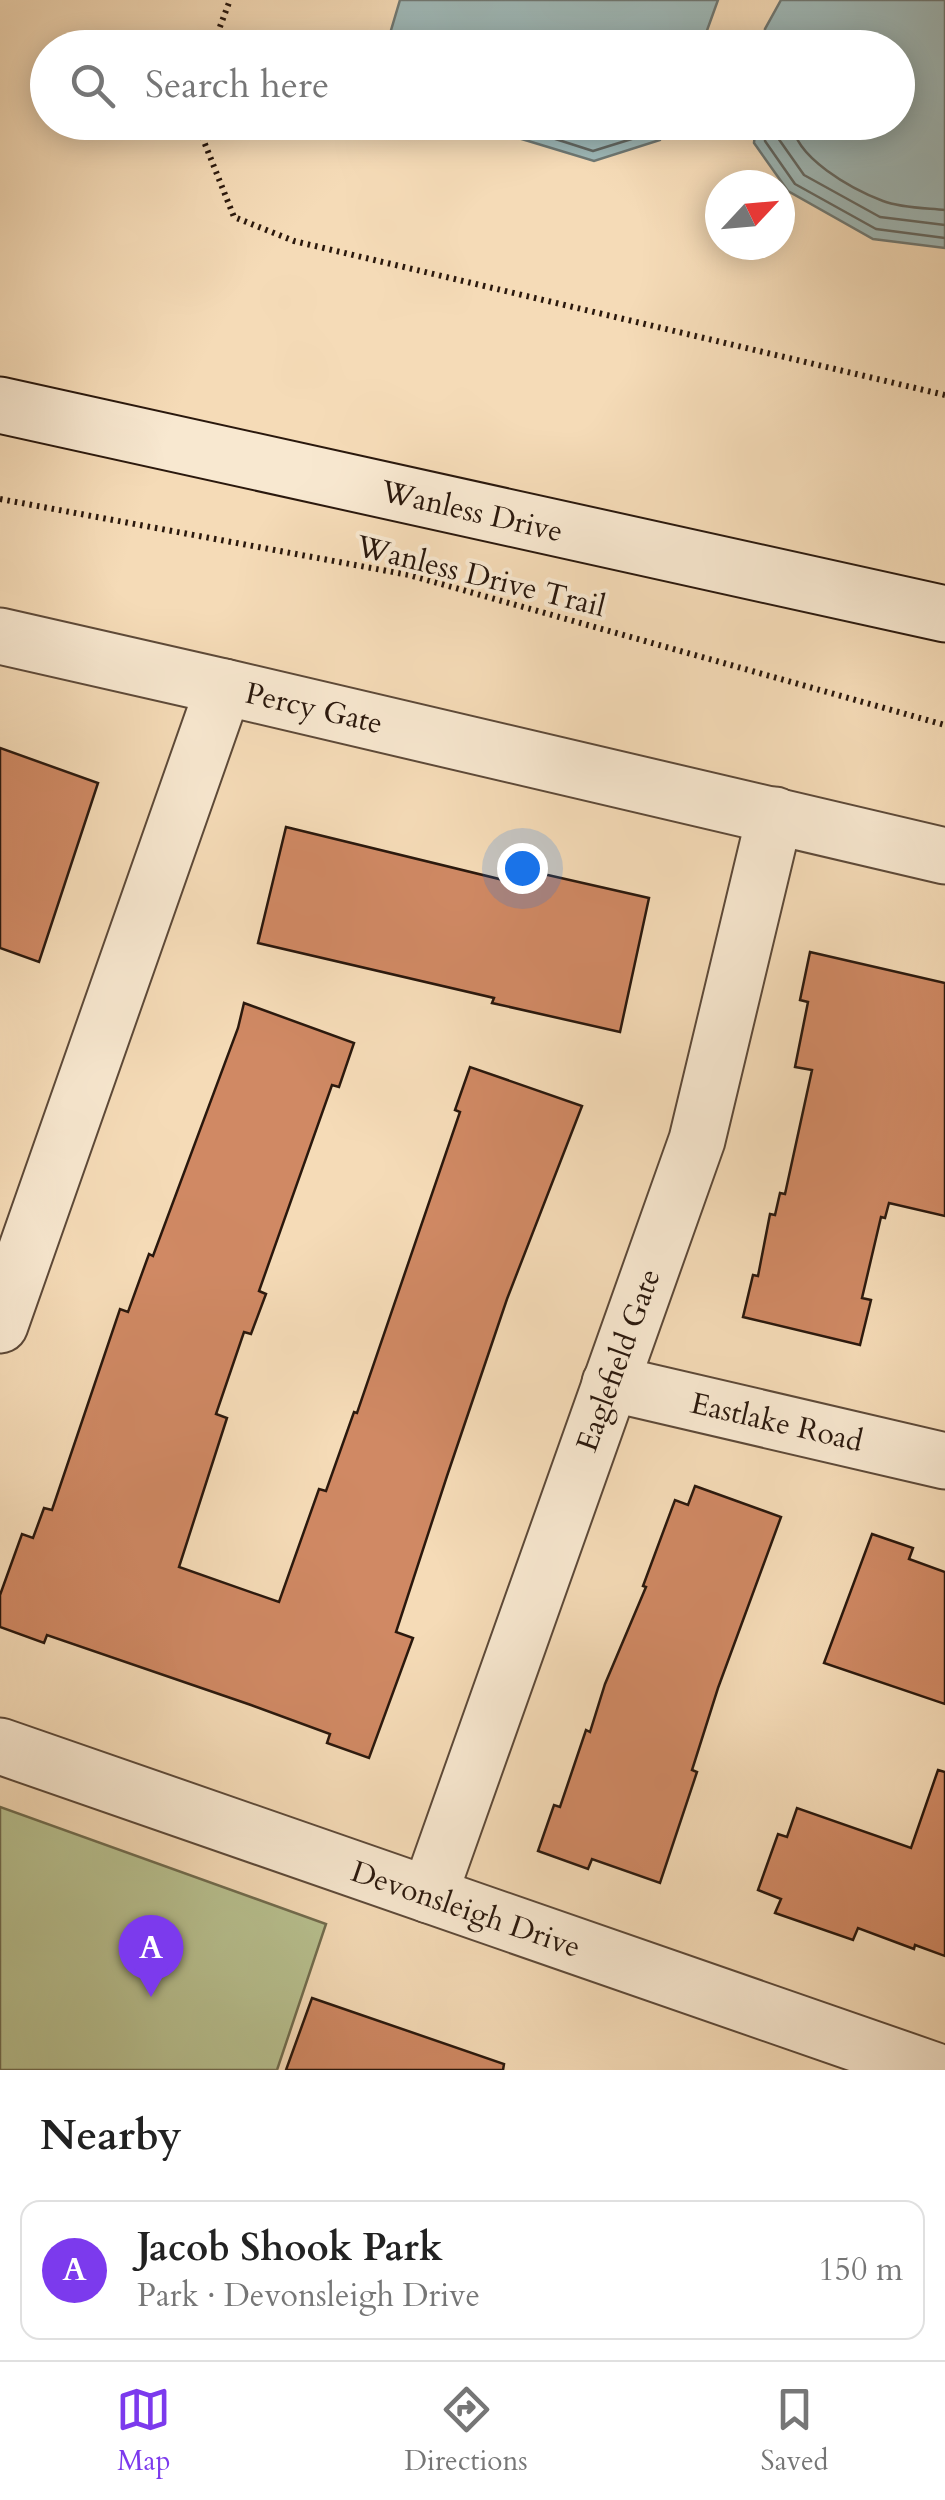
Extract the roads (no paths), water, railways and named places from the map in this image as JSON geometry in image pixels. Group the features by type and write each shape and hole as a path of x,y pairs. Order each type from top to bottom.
{"street":[{"name":"Wanless Drive","path":"0,405 945,614"},
{"path":"0,636 224,687"},
{"name":"Percy Gate","path":"0,1325 224,687 945,856"},
{"name":"Eaglefield Gate","path":"430,1895 697,1140 775,816"},
{"name":"Eastlake Road","path":"610,1383 945,1461"},
{"name":"Devonsleigh Drive","path":"0,1746 933,2070"}],"water":[{"path":"400,0 718,0 707,30 391,30"},
{"path":"781,0 945,0 945,248 873,239 795,195 795,170 773,170 754,143 915,140 915,30 765,30"},
{"path":"525,140 660,140 594,161"}],"place":[{"name":"Jacob Shook Park","path":"151,1997"}]}
